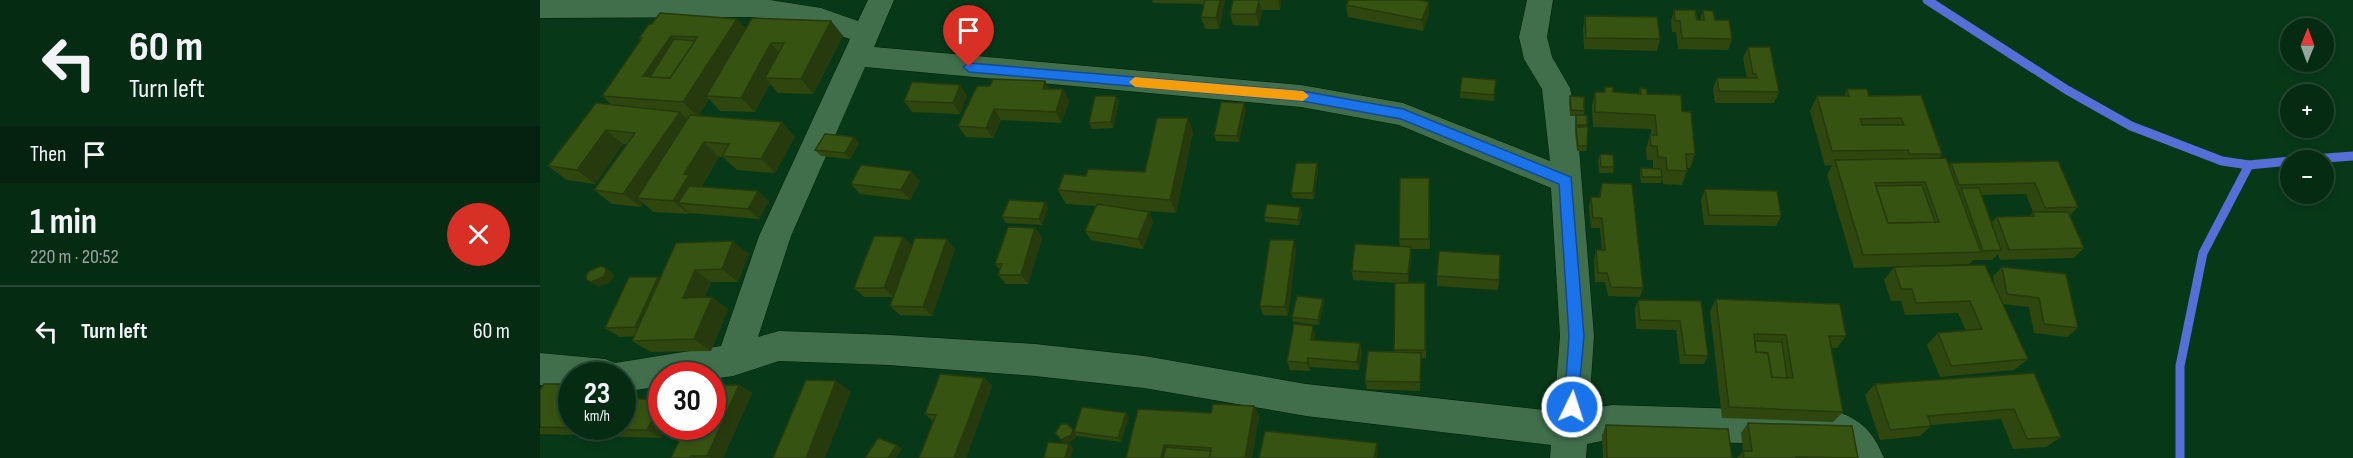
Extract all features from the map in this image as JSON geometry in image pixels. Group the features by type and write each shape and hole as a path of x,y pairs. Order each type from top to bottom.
{"street":[{"path":"733,360 775,236 881,0"},
{"path":"1540,0 1533,37 1538,58 1556,88 1562,123 1577,336 1569,444"},
{"path":"540,8 752,7 821,18 860,45 1302,96 1403,114 1566,181"},
{"path":"636,374 733,360 779,346 889,350 1035,360 1144,372 1569,444 1612,422 1839,429 1853,437 1863,449 1866,458"},
{"path":"540,369 558,371"}],"building":[{"path":"1205,0 1220,0 1216,18 1201,17"},
{"path":"1233,0 1259,0 1256,14 1230,14"},
{"path":"1349,0 1429,2 1422,20 1346,5"},
{"path":"1674,10 1695,10 1697,20 1704,20 1703,10 1713,11 1715,20 1729,20 1732,39 1682,38 1680,21 1675,21"},
{"path":"660,13 737,19 683,102 602,96 642,38 639,38 649,24 652,24","holes":["671,36 697,37 670,78 643,76"]},
{"path":"1585,16 1657,17 1660,39 1586,38"},
{"path":"752,18 831,21 801,79 765,78 784,43 771,43 741,98 706,96"},
{"path":"674,39 695,41 670,78 650,77"},
{"path":"1748,47 1770,47 1779,92 1719,91 1717,78 1757,78 1756,74 1753,74"},
{"path":"1462,77 1496,80 1494,95 1460,92"},
{"path":"993,79 1045,81 1043,89 1063,89 1056,112 994,109 986,128 958,126 977,86 990,86"},
{"path":"912,82 960,85 953,103 904,101"},
{"path":"1605,87 1613,87 1613,92 1641,94 1640,88 1647,89 1647,94 1681,95 1682,111 1691,112 1695,154 1686,154 1687,171 1667,170 1666,158 1658,157 1657,146 1651,146 1650,135 1657,135 1655,115 1595,112 1595,92 1605,92"},
{"path":"1847,89 1867,89 1869,96 1921,95 1942,154 1909,154 1908,150 1832,151 1817,96 1849,96","holes":["1901,118 1904,125 1862,125 1860,119"]},
{"path":"1095,96 1116,96 1111,122 1089,123"},
{"path":"1570,96 1584,97 1584,111 1571,110"},
{"path":"1221,102 1244,103 1237,136 1214,135"},
{"path":"596,103 680,112 623,194 594,190 635,133 606,130 577,170 548,166"},
{"path":"690,115 782,122 761,159 722,156 729,144 704,142 684,174 689,175 673,201 637,198"},
{"path":"1576,115 1587,115 1587,125 1576,125"},
{"path":"1157,118 1188,118 1170,200 1058,190 1064,174 1086,176 1088,169 1145,172"},
{"path":"1576,127 1588,127 1587,146 1578,146"},
{"path":"825,134 854,137 845,153 815,150"},
{"path":"1600,154 1613,155 1614,167 1601,167"},
{"path":"1946,158 1981,252 1863,255 1835,160","holes":["1925,182 1939,222 1888,223 1875,183"]},
{"path":"2058,161 2078,207 2045,208 2035,183 1959,185 1951,163"},
{"path":"1296,163 1317,163 1313,193 1291,193"},
{"path":"861,165 911,171 901,190 851,184"},
{"path":"1641,168 1661,169 1662,177 1642,177"},
{"path":"1400,178 1429,178 1429,239 1399,239"},
{"path":"1602,183 1632,184 1643,288 1611,287 1607,273 1598,273 1596,250 1605,250 1602,218 1593,218 1591,197 1600,197"},
{"path":"1922,185 1935,222 1888,223 1876,186"},
{"path":"689,186 758,191 748,209 678,203"},
{"path":"1961,188 1979,188 2001,250 1983,251"},
{"path":"1705,189 1777,191 1781,216 1709,215"},
{"path":"1009,200 1045,202 1039,219 1002,217"},
{"path":"1097,204 1149,212 1138,239 1085,231"},
{"path":"1267,204 1300,207 1298,220 1264,217"},
{"path":"2033,212 2068,212 2084,248 2009,250 1997,217 2034,216"},
{"path":"1008,227 1035,228 1021,275 998,275 1002,264 995,264"},
{"path":"874,236 903,237 884,288 854,288"},
{"path":"915,238 947,239 923,307 890,306"},
{"path":"1270,240 1294,240 1285,307 1260,306"},
{"path":"733,241 722,269 695,270 683,298 712,297 694,339 632,341 676,243"},
{"path":"1355,244 1411,247 1408,274 1352,271"},
{"path":"1439,251 1500,255 1499,280 1437,276"},
{"path":"1985,265 2028,359 1951,366 1938,333 1982,329 1970,301 1916,303 1912,289 1901,289 1894,267"},
{"path":"601,266 606,272 603,277 591,282 587,280 586,276 589,271"},
{"path":"2002,267 2066,274 2078,328 2044,324 2039,298 2007,294"},
{"path":"629,277 658,277 635,327 605,328"},
{"path":"1395,283 1425,283 1425,350 1394,350"},
{"path":"1297,296 1323,299 1318,320 1292,317"},
{"path":"1716,299 1840,304 1846,336 1829,336 1843,412 1729,407","holes":["1754,334 1786,335 1793,378 1772,377 1768,353 1756,352"]},
{"path":"1638,300 1701,301 1708,356 1685,355 1680,321 1640,320"},
{"path":"1294,324 1313,326 1311,340 1360,343 1357,362 1308,358 1307,363 1287,361"},
{"path":"1755,341 1782,342 1787,378 1772,377 1768,353 1756,352"},
{"path":"1368,351 1421,353 1420,382 1365,381"},
{"path":"2034,373 2061,437 2027,439 2014,409 1928,416 1931,426 1890,430 1875,384"},
{"path":"940,374 984,378 954,458 919,458 936,415 925,414"},
{"path":"806,380 836,381 806,458 773,458"},
{"path":"544,384 558,384 558,428 540,427 540,391"},
{"path":"726,385 739,385 726,414"},
{"path":"636,399 648,399 647,430 636,430"},
{"path":"1213,404 1254,406 1245,458 1209,458 1211,448 1164,445 1161,458 1126,458 1138,409 1211,413"},
{"path":"1082,407 1126,413 1118,438 1074,432"},
{"path":"1748,423 1852,426 1858,458 1744,458 1743,451 1752,451"},
{"path":"1061,424 1067,424 1073,430 1071,435 1061,440 1055,433"},
{"path":"1606,425 1728,429 1732,458 1607,458"},
{"path":"1265,431 1377,443 1374,458 1259,458"},
{"path":"878,438 897,445 888,458 865,458"},
{"path":"679,440 714,440 707,456 671,458"},
{"path":"1048,442 1069,444 1065,458 1044,458"},
{"path":"1166,447 1211,451 1209,458 1163,458"}],"waterway":[{"path":"1927,0 2067,90 2131,126 2222,161 2249,165"},
{"path":"2334,157 2353,156"},
{"path":"2249,165 2280,162"},
{"path":"2180,458 2180,366 2203,253 2249,165"}],"slow traffic":[{"path":"1135,82 1303,96"}],"route":[{"path":"969,67 1302,96 1403,114 1566,181 1577,336 1572,407"}]}
